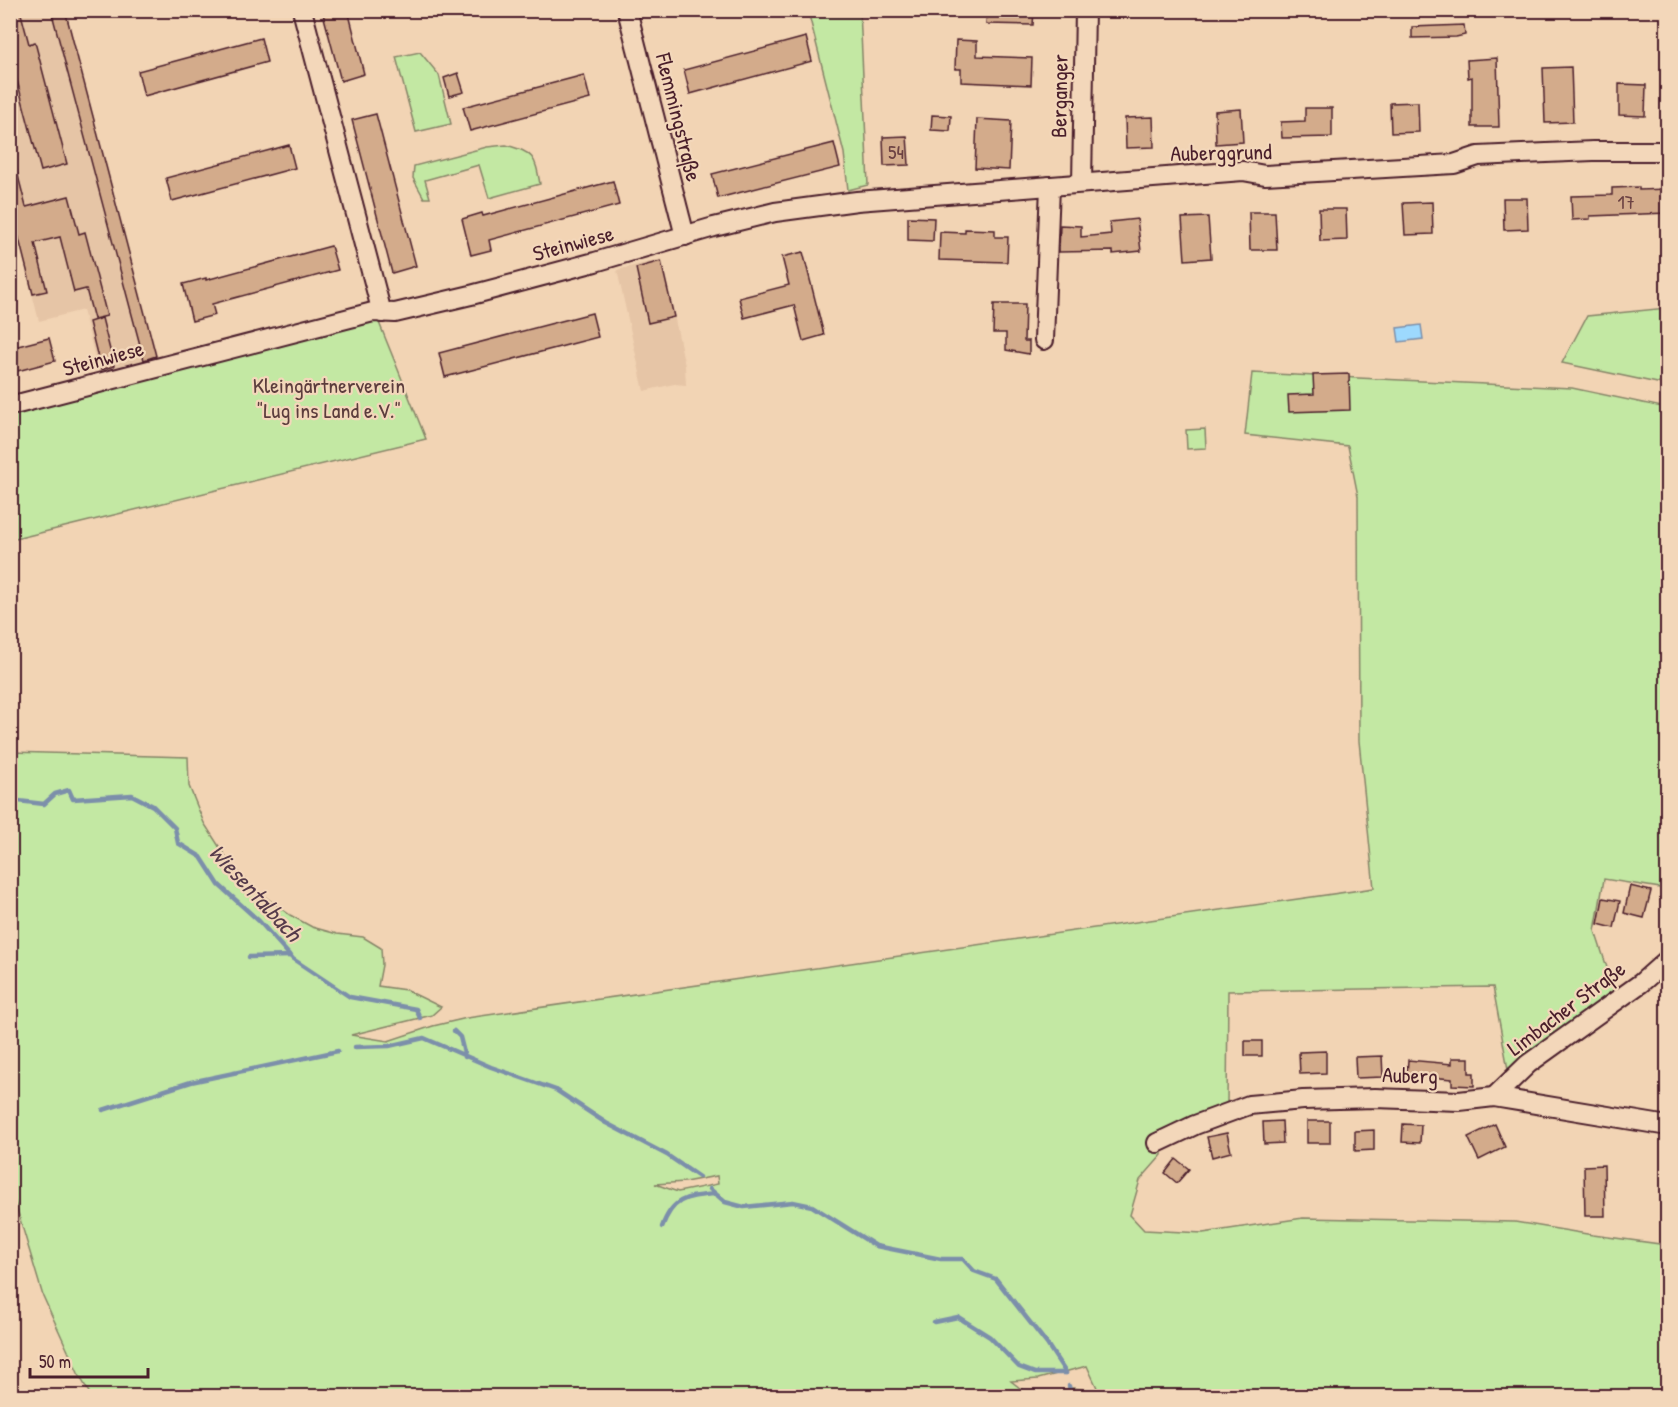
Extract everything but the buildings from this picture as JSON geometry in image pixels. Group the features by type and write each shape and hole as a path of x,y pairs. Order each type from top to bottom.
{"street":[{"path":"302,10 382,313"},
{"name":"Flemmingstraße","path":"627,10 685,236"},
{"name":"Berganger","path":"1082,183 1084,10"},
{"name":"Auberggrund","path":"775,212 857,201 1243,171 1265,175 1454,164 1478,156 1593,151 1668,151"},
{"path":"1044,340 1050,186"},
{"name":"Steinwiese","path":"10,406 373,312 395,313 471,294 775,212"},
{"name":"Limbacher Straße","path":"1494,1097 1528,1064 1641,983 1668,959"},
{"name":"Auberg","path":"1157,1143 1195,1125 1249,1105 1303,1100 1375,1098 1459,1101 1494,1097 1668,1126"}],"shaded area":[{"path":"10,11 66,11 159,362 100,378 83,310 39,321 11,211"},
{"path":"662,259 685,366 686,385 674,384 644,391 617,270"}],"green space":[{"path":"808,11 860,11 868,185 848,190 844,153"},
{"path":"420,52 439,75 451,124 416,132 396,57"},
{"path":"506,145 528,153 532,157 537,167 540,184 489,198 479,165 425,180 430,198 424,198 413,178 414,166 487,147"},
{"path":"1667,308 1667,385 1562,363 1587,316"},
{"name":"Kleingärtnerverein \"Lug ins Land e.V.\"","path":"378,320 426,439 11,540 11,412"},
{"path":"1252,373 1572,388 1667,408 1667,889 1604,879 1595,931 1616,995 1509,1075 1493,987 1228,991 1227,1106 1162,1136 1162,1155 1140,1180 1130,1215 1144,1230 1203,1233 1303,1218 1515,1222 1667,1245 1667,1396 91,1396 43,1296 11,1189 10,752 188,757 189,786 204,823 229,862 254,889 290,915 312,927 337,934 363,937 381,948 382,965 378,986 406,990 441,1007 432,1015 351,1035 388,1041 433,1026 467,1018 1374,888 1359,741 1358,496 1348,446 1245,435","holes":["717,1176 718,1184 678,1192 655,1184 685,1182","1087,1366 1099,1392 1073,1388 1059,1392 1037,1391 1029,1395 1011,1381 1038,1379"]},
{"path":"1205,429 1206,448 1187,449 1186,430"}],"water":[{"path":"1421,325 1423,339 1399,342 1397,328"}],"waterway":[{"name":"Wiesentalbach","path":"10,800 44,804 55,794 69,790 73,799 132,795 153,806 175,828 178,843 201,857 219,885 259,921 293,959 350,997 416,1009 420,1018"},
{"path":"249,957 291,956"},
{"path":"454,1031 460,1037 465,1057"},
{"name":"Wiesentalbach","path":"355,1047 389,1046 424,1038 491,1067 556,1090 606,1123 667,1155 699,1177"},
{"path":"103,1110 191,1082 338,1051"},
{"name":"Wiesentalbach","path":"710,1189 725,1202 744,1207 793,1202 812,1206 876,1246 941,1259 963,1259 974,1271 996,1279 1047,1344 1066,1373"},
{"path":"662,1227 671,1210 682,1200 715,1194"},
{"path":"934,1322 958,1317 990,1337 1019,1367 1035,1373 1066,1373"},
{"name":"Wiesentalbach","path":"1069,1386 1071,1393 1088,1396"}]}
